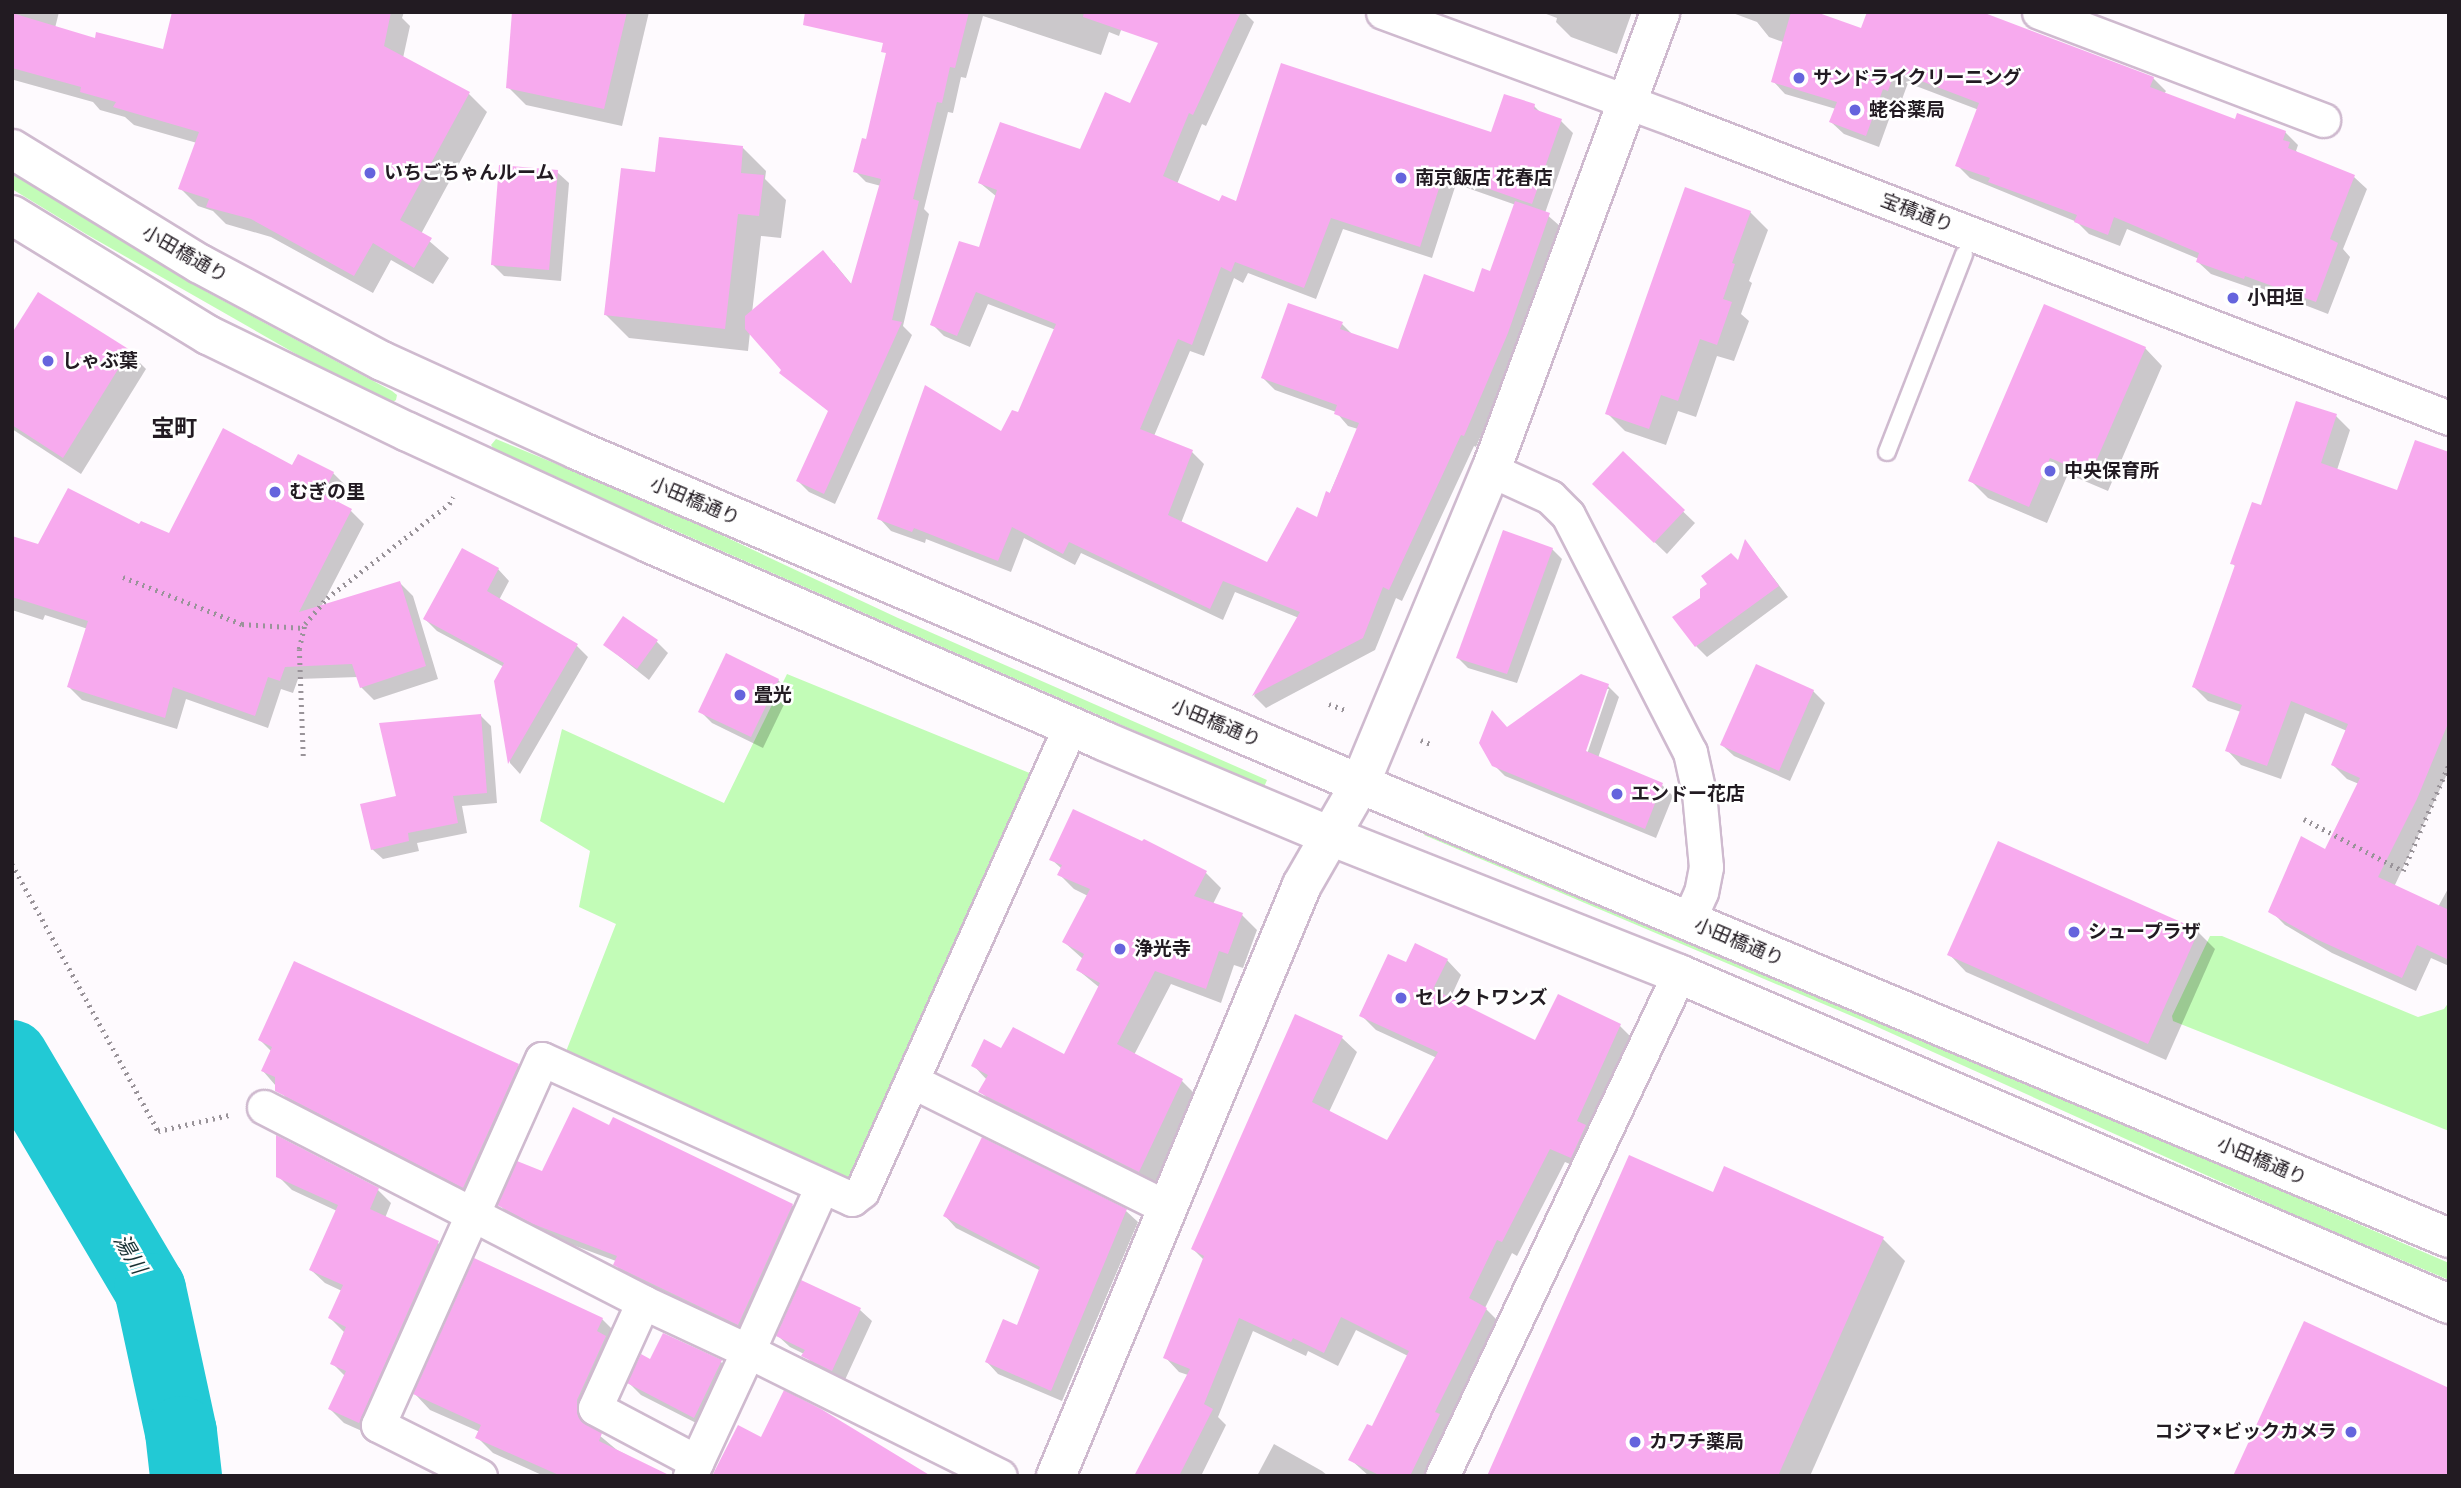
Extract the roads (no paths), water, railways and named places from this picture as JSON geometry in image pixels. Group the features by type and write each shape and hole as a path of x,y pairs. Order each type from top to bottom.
{"main road":[{"path":"1056,1476 1302,885 1328,835 1360,784 1491,470 1660,12"},
{"name":"小田橋通り","path":"12,149 200,264 383,361 589,455 1360,784 2449,1238"},
{"path":"12,215 208,335 472,462 1070,727 1328,835 1678,974 2449,1304"}],"street":[{"name":"宝積通り","path":"1383,12 1626,101 2449,418"},
{"path":"2039,12 2323,120"},
{"path":"1491,470 1550,497 1568,515 1690,752 1699,793 1706,867 1701,892 1688,920"},
{"path":"480,1476 378,1425 541,1059 852,1199 862,1191 1070,727"},
{"path":"1443,1476 1678,974"},
{"path":"912,1081 1168,1208"},
{"path":"264,1107 643,1302 1000,1476"},
{"path":"643,1302 595,1408 693,1469 822,1186"}],"lane":[{"path":"1887,452 1964,256"}],"waterway":[{"name":"湯川","path":"12,1056 150,1289 181,1432 186,1476"}],"place":[{"name":"サンドライクリーニング","path":"1799,78"},
{"name":"蛯谷薬局","path":"1855,110"},
{"name":"いちごちゃんルーム","path":"370,173"},
{"name":"南京飯店 花春店","path":"1401,178"},
{"name":"小田垣","path":"2233,298"},
{"name":"しゃぶ葉","path":"48,361"},
{"name":"中央保育所","path":"2050,471"},
{"name":"むぎの里","path":"275,492"},
{"name":"畳光","path":"740,695"},
{"name":"エンドー花店","path":"1617,794"},
{"name":"シュープラザ","path":"2074,932"},
{"name":"浄光寺","path":"1120,949"},
{"name":"セレクトワンズ","path":"1401,998"},
{"name":"コジマ×ビックカメラ","path":"2351,1432"},
{"name":"カワチ薬局","path":"1635,1442"}],"district":[{"name":"宝町","path":"174,428"}]}
